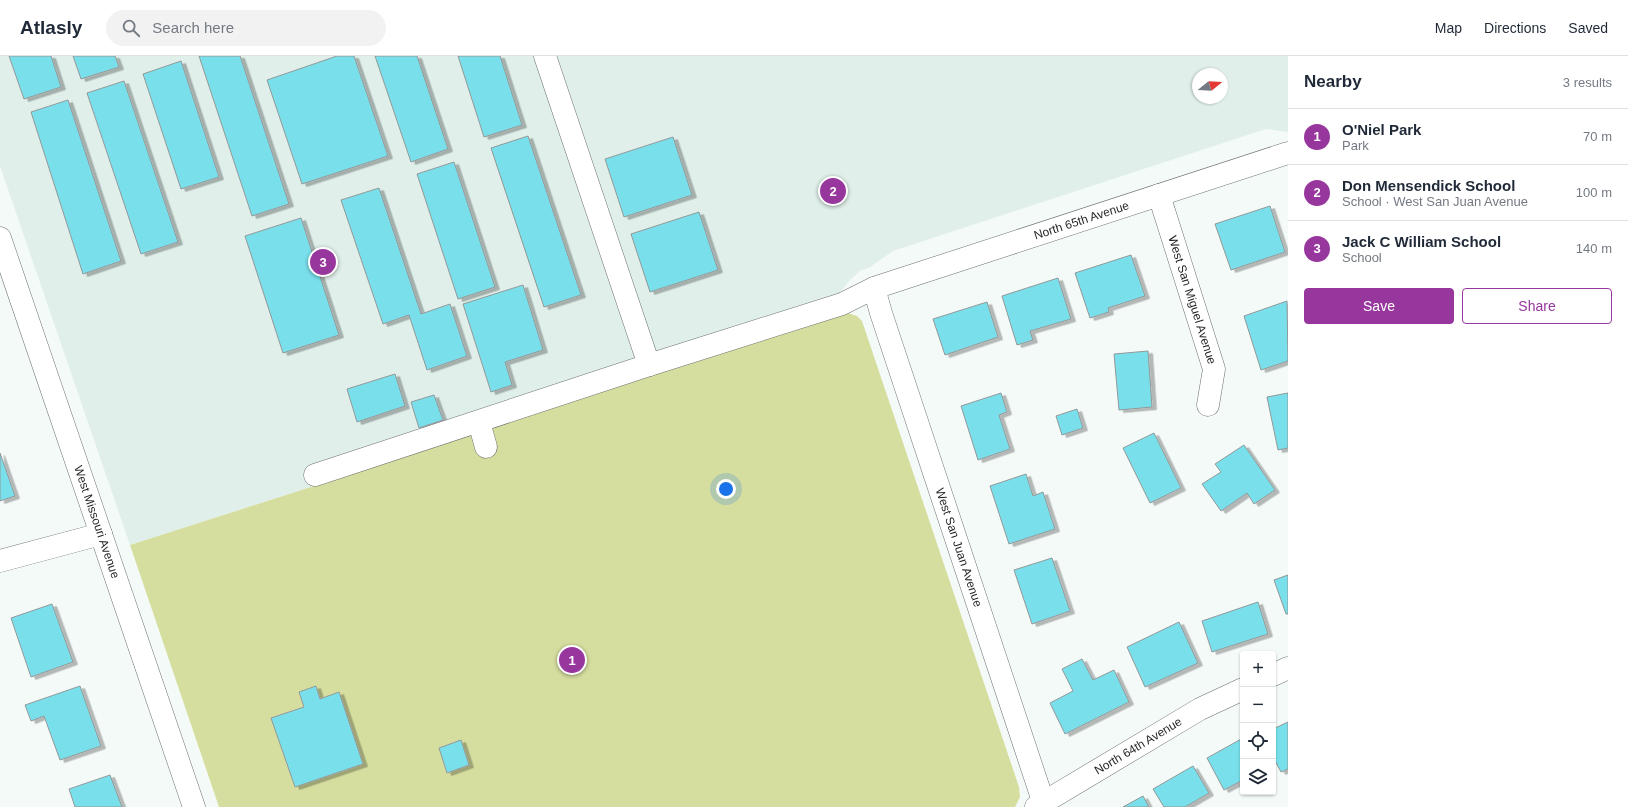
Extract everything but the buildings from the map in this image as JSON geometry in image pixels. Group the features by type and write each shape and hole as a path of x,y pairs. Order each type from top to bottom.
{"street":[{"path":"545,56 648,365"},
{"name":"North 65th Avenue","path":"315,475 648,365 842,304 874,288 1288,153"},
{"name":"West San Miguel Avenue","path":"1159,195 1214,368 1208,405"},
{"name":"West Missouri Avenue","path":"0,238 194,807"},
{"name":"West San Juan Avenue","path":"874,288 1041,806"},
{"path":"479,422 486,447"},
{"path":"0,561 101,534"},
{"path":"1276,674 1288,668"},
{"name":"North 64th Avenue","path":"1041,806 1200,709 1240,690"}],"shaded area":[{"path":"0,56 1288,56 1288,132 1266,129 893,251 870,267 860,271 834,297 314,486 130,545 0,166"}],"green space":[{"path":"839,292 848,313 857,316 862,321 1019,787 1020,797 1015,807 219,807 130,545 314,486 834,297"}],"place":[{"name":"Don Mensendick School","path":"833,191"},
{"name":"Jack C William School","path":"323,262"},
{"name":"O'Niel Park","path":"572,660"}]}
